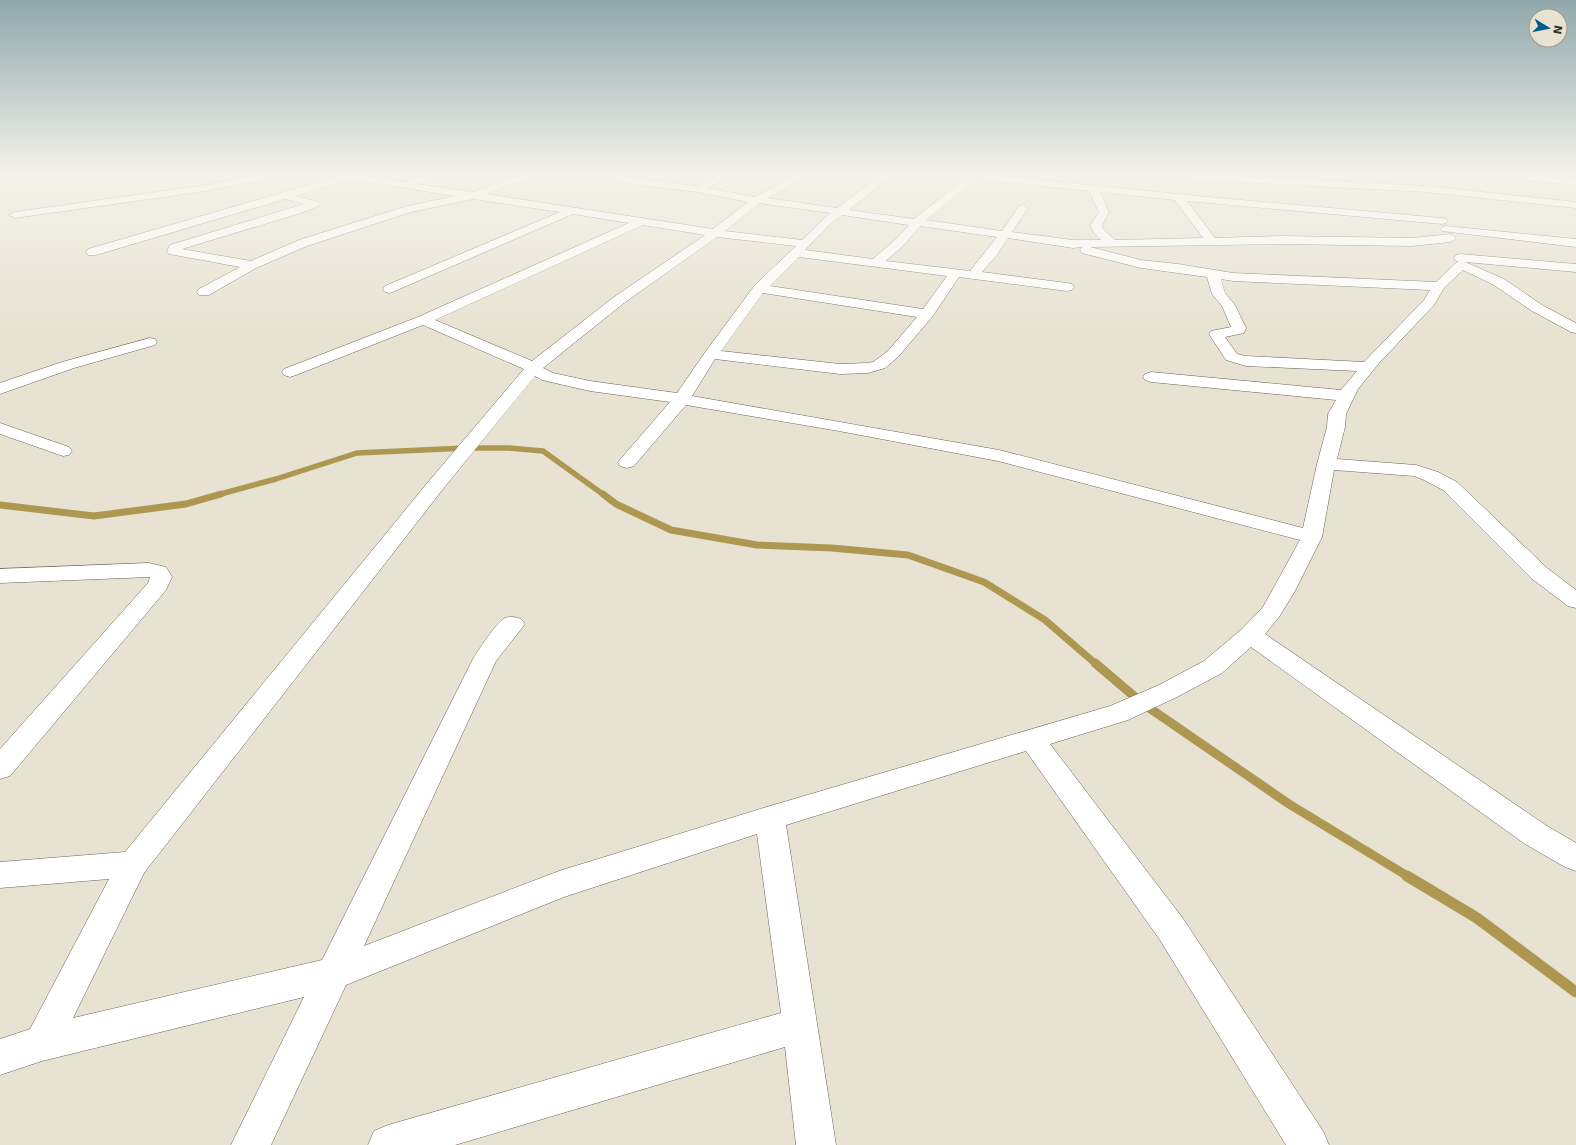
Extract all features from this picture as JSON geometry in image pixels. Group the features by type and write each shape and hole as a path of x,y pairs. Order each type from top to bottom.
{"street":[{"path":"92,252 178,225"},
{"path":"248,225 184,244 174,248 173,251 252,265"},
{"path":"204,292 252,265 303,243 356,225"},
{"path":"390,289 538,225"},
{"path":"290,372 423,320 633,225"},
{"path":"672,225 715,232 876,263 1067,287"},
{"path":"42,1043 133,864 440,480 534,367 619,300 724,225"},
{"path":"627,462 682,399 711,354 760,288 801,249 823,225"},
{"path":"876,263 901,241 914,225"},
{"path":"940,225 1073,244 1319,240 1412,242 1446,229"},
{"path":"973,275 993,252 1011,225"},
{"path":"1096,225 1098,230 1112,243"},
{"path":"1199,225 1212,242"},
{"path":"1421,225 1576,243"},
{"path":"1444,225 1461,261 1499,282 1537,308 1576,329"},
{"path":"1073,244 1104,256 1129,262 1157,267 1192,270 1213,275 1439,286"},
{"path":"1461,261 1576,268"},
{"path":"0,1057 42,1043 335,973 559,885 770,818 1119,713 1168,691 1213,667 1250,635 1271,612 1284,591 1312,537 1326,464 1336,427 1337,414 1351,388 1368,367 1429,302 1439,286 1461,261"},
{"path":"711,354 840,369 868,368 879,365 893,354 927,314 955,273"},
{"path":"1213,275 1219,294 1228,304 1240,328 1239,330 1216,334 1231,357 1246,361 1368,367"},
{"path":"760,288 927,314"},
{"path":"423,320 534,367 538,372 548,377 590,386 682,399 839,426 999,456 1312,537"},
{"path":"0,389 68,365 150,342"},
{"path":"1151,377 1347,396"},
{"path":"0,428 63,451"},
{"path":"1326,464 1416,471 1431,476 1450,486 1539,573 1576,601"},
{"path":"0,576 149,570 158,572 161,577 158,585 0,768"},
{"path":"251,1145 485,659 497,642 513,624"},
{"path":"1250,635 1536,835 1576,858"},
{"path":"1032,739 1172,930 1309,1145"},
{"path":"770,818 816,1145"},
{"path":"0,875 133,864"},
{"path":"388,1145 800,1025"}],"waterway":[{"path":"217,495 276,479 357,453 466,448 509,448 543,451 604,495"},
{"path":"0,505 94,516 186,504 221,494"},
{"path":"603,494 616,504 671,530 757,545 832,548 908,555 984,582 1045,620 1096,664"},
{"path":"1095,663 1142,703 1289,804 1409,877"},
{"path":"1407,876 1477,918 1576,992"}]}
